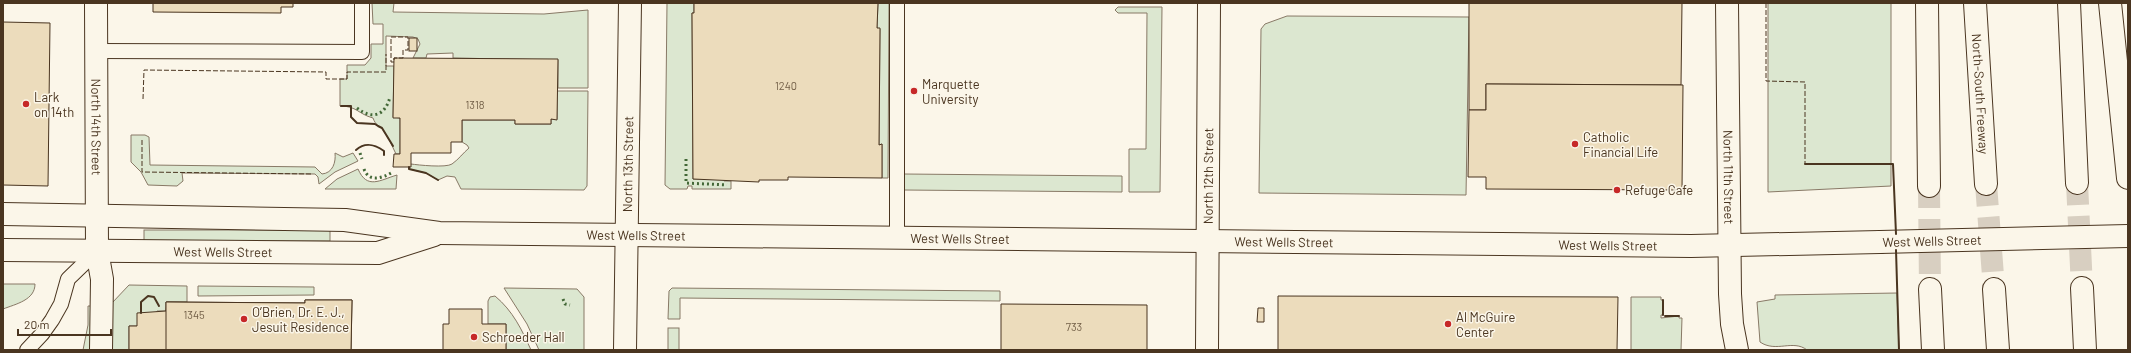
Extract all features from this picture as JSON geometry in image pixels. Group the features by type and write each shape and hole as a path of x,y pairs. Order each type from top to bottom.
{"main road":[{"name":"North 14th Street","path":"96,3 97,251 102,280 101,350"},
{"name":"North 13th Street","path":"625,350 625,235 630,3"},
{"name":"North 12th Street","path":"1207,350 1208,3"},
{"name":"North 11th Street","path":"1727,3 1730,294 1732,324 1737,350"},
{"path":"1927,3 1929,186"},
{"name":"North-South Freeway","path":"1975,3 1986,184"},
{"path":"2069,3 2077,184"},
{"path":"2110,3 2128,178"},
{"name":"West Wells Street","path":"3,214 345,220 439,233 1208,242 1691,246 2128,236"},
{"name":"West Wells Street","path":"3,250 378,252 439,233"},
{"path":"2082,288 2085,350"},
{"path":"1930,289 1933,350"},
{"path":"1994,289 1998,350"}],"lane":[{"path":"96,51 362,52 362,3"},
{"path":"897,238 898,3"},
{"path":"26,350 42,334 52,320 60,304 68,280 97,251"}],"green space":[{"path":"372,3 394,3 393,12 544,14 588,10 588,88 558,88 558,60 453,58 453,53 427,54 426,58 413,58 420,44 418,39 413,37 386,36 386,66 394,66 393,117 400,118 400,154 396,154 389,139 376,124 373,118 350,107 340,106 340,79 347,79 347,65 365,65 371,58 371,44 383,44 383,24 373,24"},
{"path":"667,3 694,3 694,13 692,13 693,179 724,179 724,181 731,181 731,189 692,189 692,186 688,186 687,189 670,189 665,185"},
{"path":"878,3 889,3 888,178 882,178 882,144 879,145 880,29 877,28"},
{"path":"1768,3 1891,3 1891,186 1768,192"},
{"path":"1118,7 1162,7 1160,192 1129,192 1129,149 1146,149 1147,13 1118,13 1115,10"},
{"path":"1287,16 1469,17 1466,195 1259,193 1261,29 1265,24"},
{"path":"557,91 588,91 587,186 584,190 461,189 455,177 447,176 438,180 426,173 409,169 411,164 444,166 452,164 457,160 469,148 462,142 462,120 515,120 515,124 551,124 551,119 557,119"},
{"path":"131,135 145,135 149,137 150,165 315,167 322,174 329,172 333,166 335,153 343,157 353,153 358,161 335,172 319,184 318,177 315,174 182,173 183,181 177,186 148,185 141,172 131,162"},
{"path":"358,169 366,180 374,182 397,175 396,189 325,189 337,179"},
{"path":"904,174 1122,176 1122,192 904,190"},
{"path":"144,230 330,230 330,241 144,241"},
{"path":"3,284 35,284 32,294 28,298 3,309"},
{"path":"129,285 187,286 187,302 167,302 166,311 157,311 137,326 129,326 129,350 111,350 112,303"},
{"path":"198,286 314,287 314,295 198,296"},
{"path":"504,288 577,289 584,297 584,350 539,350 527,324"},
{"path":"672,288 1000,291 1000,301 680,298 680,319 668,319 669,291"},
{"path":"1897,293 1899,350 1807,350 1802,347 1772,346 1760,342 1757,302 1775,299 1775,295"},
{"path":"495,296 512,314 531,350 506,350 506,324 488,324 488,301 490,297"},
{"path":"1631,297 1661,297 1661,300 1663,300 1663,315 1661,315 1661,318 1679,316 1679,318 1682,318 1681,350 1631,350"},
{"path":"88,306 91,306 90,350 83,350 88,325"},
{"path":"668,328 679,328 679,350 668,350"}],"building":[{"path":"153,3 293,3 293,7 281,7 281,13 153,12"},
{"path":"694,3 878,3 877,28 880,28 879,145 882,144 882,178 788,177 788,180 759,180 759,182 693,179 692,13 694,13"},
{"path":"1469,3 1682,3 1681,85 1486,84 1486,110 1469,110"},
{"name":"Lark on 14th","path":"3,22 50,23 48,186 3,185"},
{"path":"409,38 417,38 417,51 409,51"},
{"path":"394,58 558,59 557,120 551,119 551,124 515,124 515,120 462,120 462,142 451,142 451,153 411,153 411,167 393,167 394,154 400,154 400,118 393,118"},
{"name":"Catholic Financial Life","path":"1486,84 1683,85 1682,190 1486,189 1486,177 1468,177 1469,110 1486,110"},
{"name":"Al McGuire Center","path":"1278,296 1618,297 1617,350 1278,350"},
{"name":"O’Brien, Dr. E. J., Jesuit Residence","path":"305,300 352,300 351,350 129,350 129,326 137,326 137,313 166,311 166,302 305,303"},
{"name":"O’Brien, Dr. E. J., Jesuit Residence","path":"305,300 352,300 351,350 166,350 166,302 305,303"},
{"path":"1001,304 1147,305 1147,350 1001,350"},
{"path":"1258,308 1264,308 1264,322 1257,322"},
{"name":"Schroeder Hall","path":"449,309 482,309 482,324 506,324 506,350 443,350 443,324 449,324"}],"tunnel":[{"path":"2077,183 2082,288"},
{"path":"1986,184 1994,289"},
{"path":"1929,186 1930,289"}],"hedge":[{"path":"357,108 368,114 377,114 385,108 390,97"},
{"path":"360,153 362,159"},
{"path":"686,159 686,183 727,185"},
{"path":"364,169 372,178 385,176 393,172"},
{"path":"563,299 565,304 570,305"}],"fence":[{"path":"1766,3 1766,81 1805,82 1805,164"},
{"path":"391,37 408,37 408,50 403,50 403,58 394,58 394,62 391,62 391,37"},
{"path":"143,99 144,70 326,72 326,79 347,79 347,72 386,72 386,54"},
{"path":"142,140 142,172 313,174"}],"wall":[{"path":"341,106 351,106 351,117 357,123 375,124 382,128 393,146"},
{"path":"356,150 359,147 373,145 384,151 384,155"},
{"path":"1805,164 1893,164 1896,234"},
{"path":"409,167 409,169 426,173 438,180"},
{"path":"1896,250 1899,350"},
{"path":"141,313 141,302 148,296 154,297 159,306"},
{"path":"1663,300 1663,315"},
{"path":"1665,316 1679,316"}],"place":[{"name":"Marquette University","path":"914,91"},
{"name":"Lark on 14th","path":"26,104"},
{"name":"Catholic Financial Life","path":"1575,144"},
{"name":"Refuge Cafe","path":"1617,190"},
{"name":"O’Brien, Dr. E. J., Jesuit Residence","path":"244,319"},
{"name":"Al McGuire Center","path":"1448,324"},
{"name":"Schroeder Hall","path":"474,337"}]}
